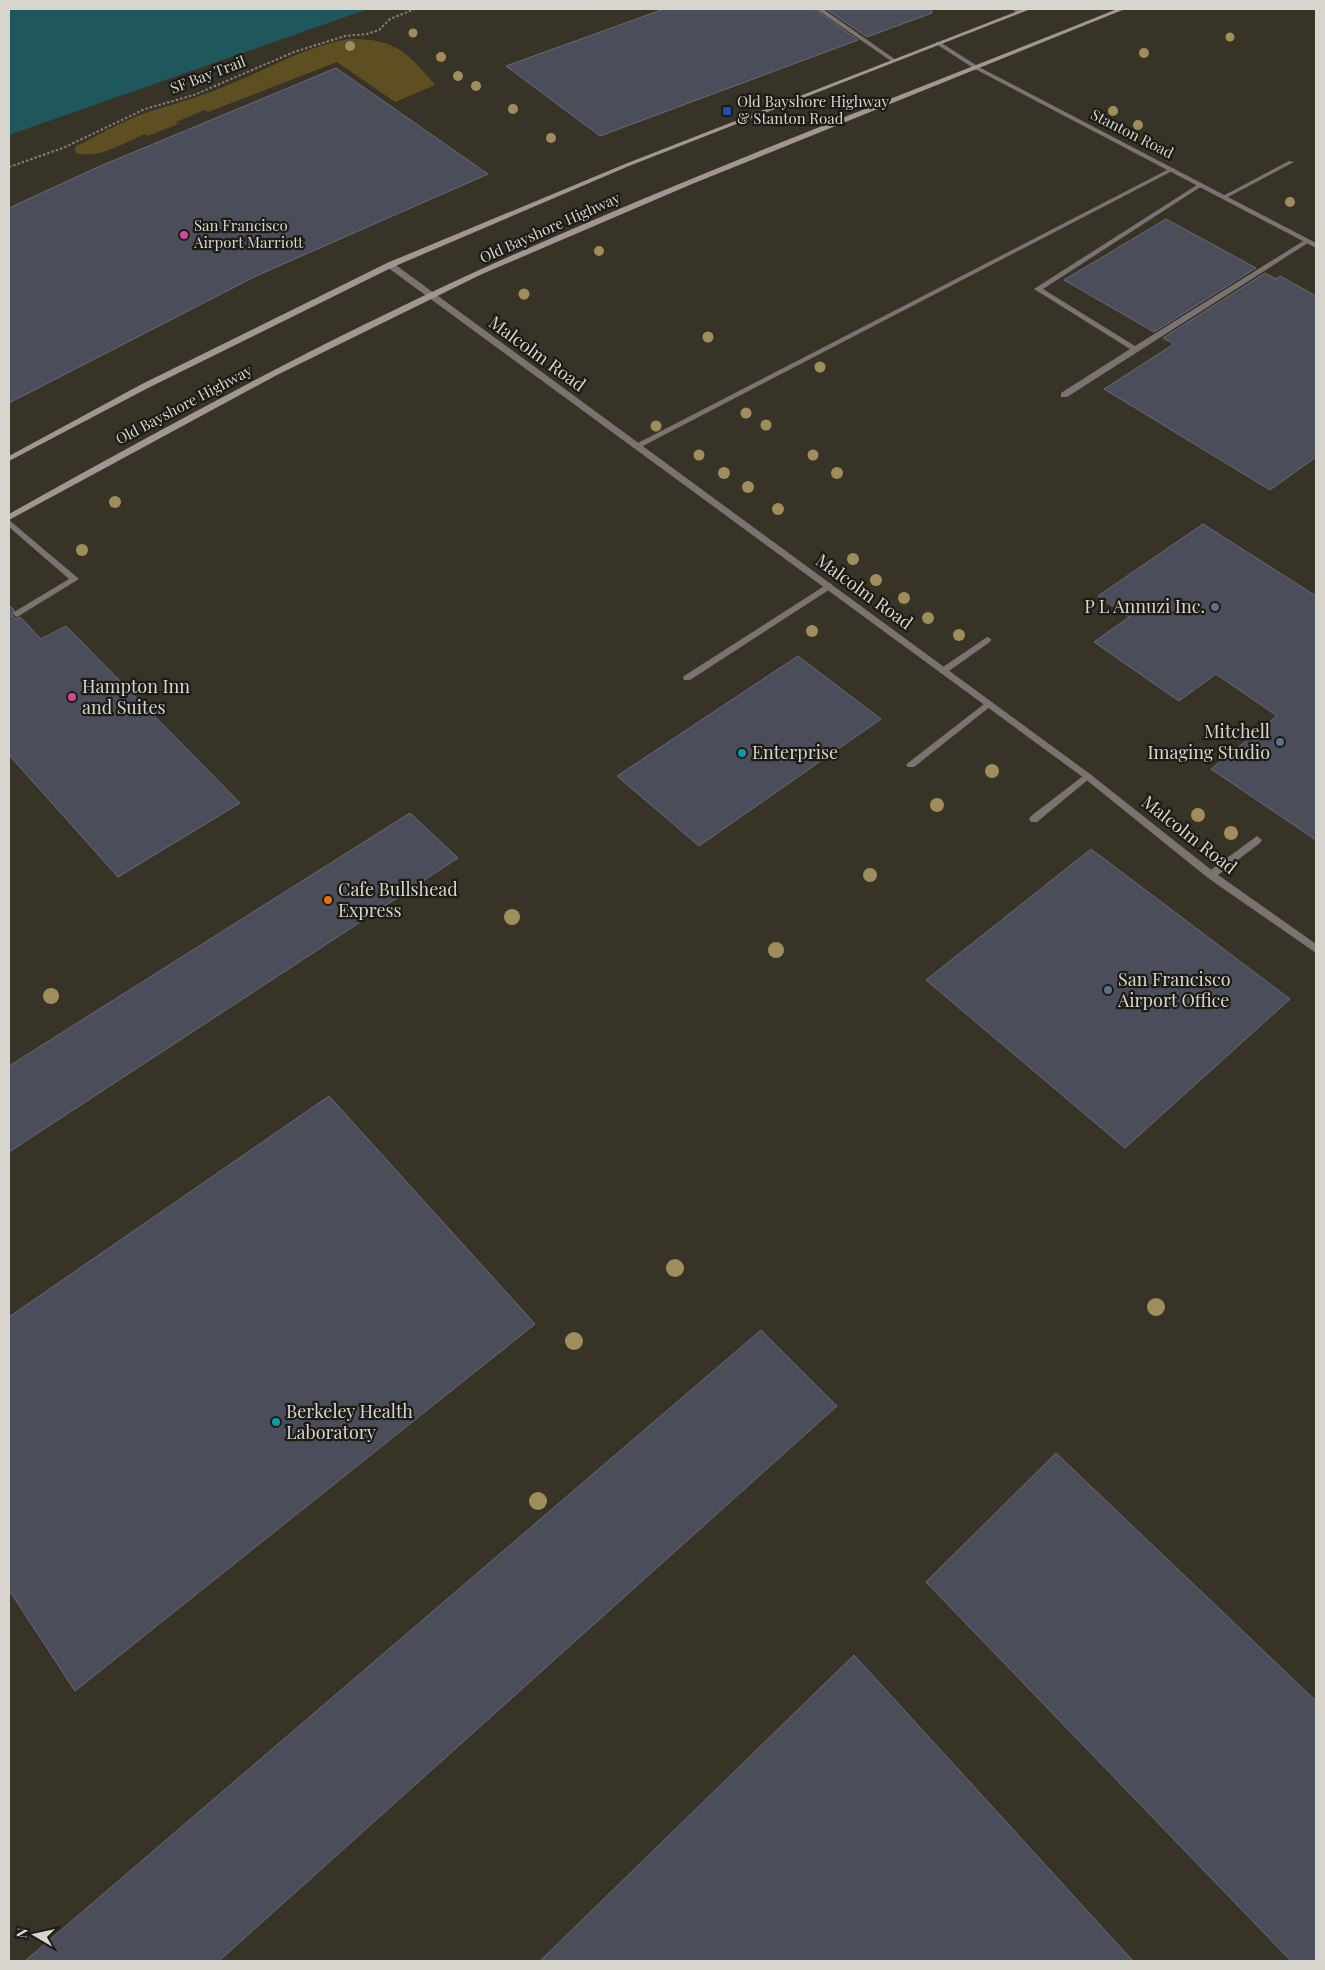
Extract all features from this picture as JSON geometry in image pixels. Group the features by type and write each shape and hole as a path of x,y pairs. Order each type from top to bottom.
{"main road":[{"name":"Old Bayshore Highway","path":"9,459 162,377 390,266 626,165 938,43 1017,10 1028,9"},
{"name":"Old Bayshore Highway","path":"9,516 308,355 431,295 546,243 771,148 1122,9"}],"street":[{"path":"819,9 893,60"},
{"name":"Stanton Road","path":"938,43 977,68 1173,169 1316,246"},
{"path":"1224,198 1291,162"},
{"path":"636,446 1173,169"},
{"path":"1135,349 1038,289 1200,185"},
{"path":"1064,396 1307,241"},
{"name":"Malcolm Road","path":"390,266 1087,776 1211,875 1316,949"},
{"path":"9,524 75,579 17,614"},
{"path":"687,678 828,586"},
{"path":"944,671 987,640"},
{"path":"911,765 988,704"},
{"path":"1034,818 1087,776"},
{"path":"1211,875 1257,840"}],"path":[{"name":"SF Bay Trail","path":"9,167 63,148 145,109 194,95 294,52 345,36 367,34 379,30 390,19 415,9"}],"shaded area":[{"path":"349,39 378,41 399,49 435,85 395,102 337,62 208,112 205,110 176,122 178,124 148,136 145,134 111,149 93,154 84,155 76,153 76,146 137,116 212,92 284,60 316,48"}],"water":[{"path":"9,9 368,9 9,135"}],"building":[{"path":"664,9 814,9 858,40 600,136 506,66"},
{"path":"826,9 931,9 932,13 867,37"},
{"name":"San Francisco Airport Marriott","path":"336,68 488,174 256,276 9,403 9,208 98,167"},
{"path":"1166,219 1256,268 1154,332 1064,280"},
{"path":"1265,273 1276,279 1280,276 1316,296 1316,457 1270,490 1104,389 1174,344 1163,338"},
{"name":"P L Annuzi Inc.","path":"1203,524 1316,596 1316,840 1211,769 1277,716 1216,674 1179,701 1094,642 1129,617 1098,596"},
{"name":"Hampton Inn and Suites","path":"9,605 14,610 12,616 17,619 20,617 41,639 66,626 240,803 118,877 9,755"},
{"name":"Enterprise","path":"798,656 881,719 699,846 617,776"},
{"path":"410,813 458,858 9,1152 9,1066"},
{"name":"San Francisco Airport Office","path":"1091,849 1290,999 1125,1148 926,980"},
{"path":"329,1096 535,1324 75,1691 9,1590 9,1317"},
{"path":"761,1330 837,1406 219,1961 25,1961"},
{"path":"1056,1453 1316,1701 1316,1961 1291,1961 926,1582"},
{"path":"854,1655 1133,1961 540,1961"}],"place":[{"name":"Old Bayshore Highway & Stanton Road","path":"727,111"},
{"name":"San Francisco Airport Marriott","path":"184,235"},
{"name":"P L Annuzi Inc.","path":"1215,607"},
{"name":"Hampton Inn and Suites","path":"72,697"},
{"name":"Mitchell Imaging Studio","path":"1280,742"},
{"name":"Enterprise","path":"742,753"},
{"name":"Cafe Bullshead Express","path":"328,900"},
{"name":"San Francisco Airport Office","path":"1108,990"},
{"name":"Berkeley Health Laboratory","path":"276,1422"}]}
